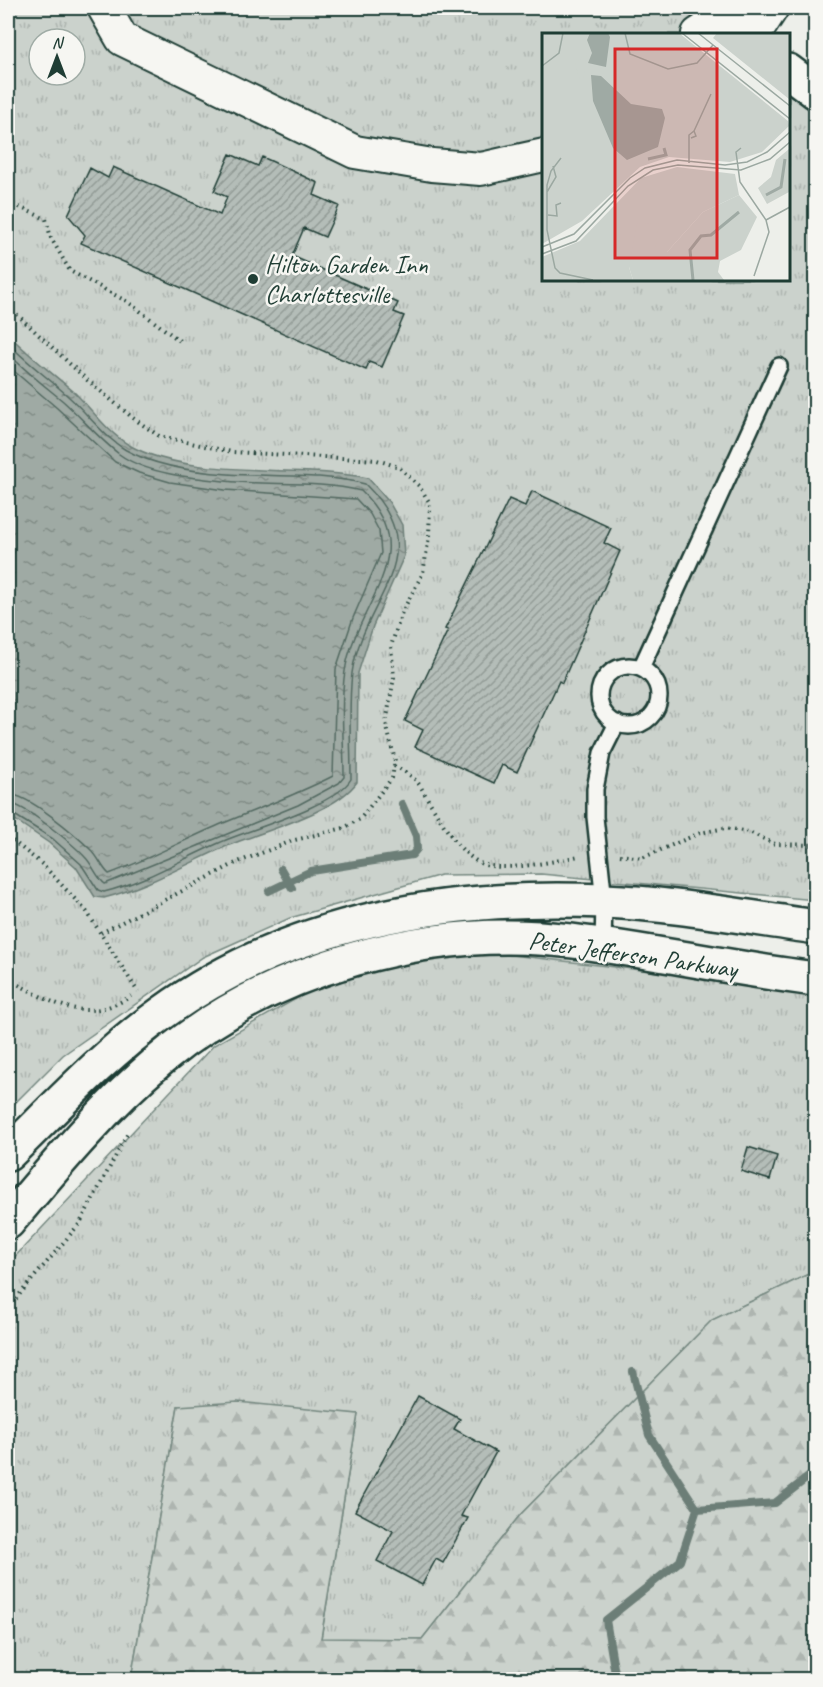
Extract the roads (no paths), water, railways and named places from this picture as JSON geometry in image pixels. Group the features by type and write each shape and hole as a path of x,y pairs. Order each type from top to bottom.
{"main road":[{"path":"790,71 816,92"},
{"name":"Peter Jefferson Parkway","path":"8,1154 121,1046 162,1013 237,968 301,939 373,918 434,906 500,901 604,901 675,907 816,927"},
{"name":"Peter Jefferson Parkway","path":"8,1222 60,1159 114,1102 162,1058 197,1033 255,999 307,975 350,960 418,945 512,937 572,940 731,968 816,979"}],"street":[{"path":"104,8 122,39 355,152 432,165 481,169 542,155"},
{"path":"756,33 772,8"}],"lane":[{"path":"641,668 779,366"},
{"path":"629,665 641,668 651,674 657,684 659,696 657,708 651,717 641,723 629,726 617,723 608,717 601,707 599,696 601,684 618,668 629,665"},
{"path":"603,946 604,901 595,817 595,789 602,753 617,723"}],"water":[{"path":"8,334 73,391 113,433 129,445 154,456 182,463 368,478 389,502 402,525 404,556 373,626 358,673 357,782 347,793 316,812 227,846 136,888 104,898 95,897 76,867 49,843 8,815"}],"waterway":[{"path":"269,891 311,871 412,855 417,849 416,836 402,804"},
{"path":"281,869 292,888"},
{"path":"633,1372 649,1435 697,1509"},
{"path":"616,1680 606,1620 680,1561 697,1509 775,1503 816,1471"}],"place":[{"name":"Hilton Garden Inn Charlottesville","path":"253,279"}]}
